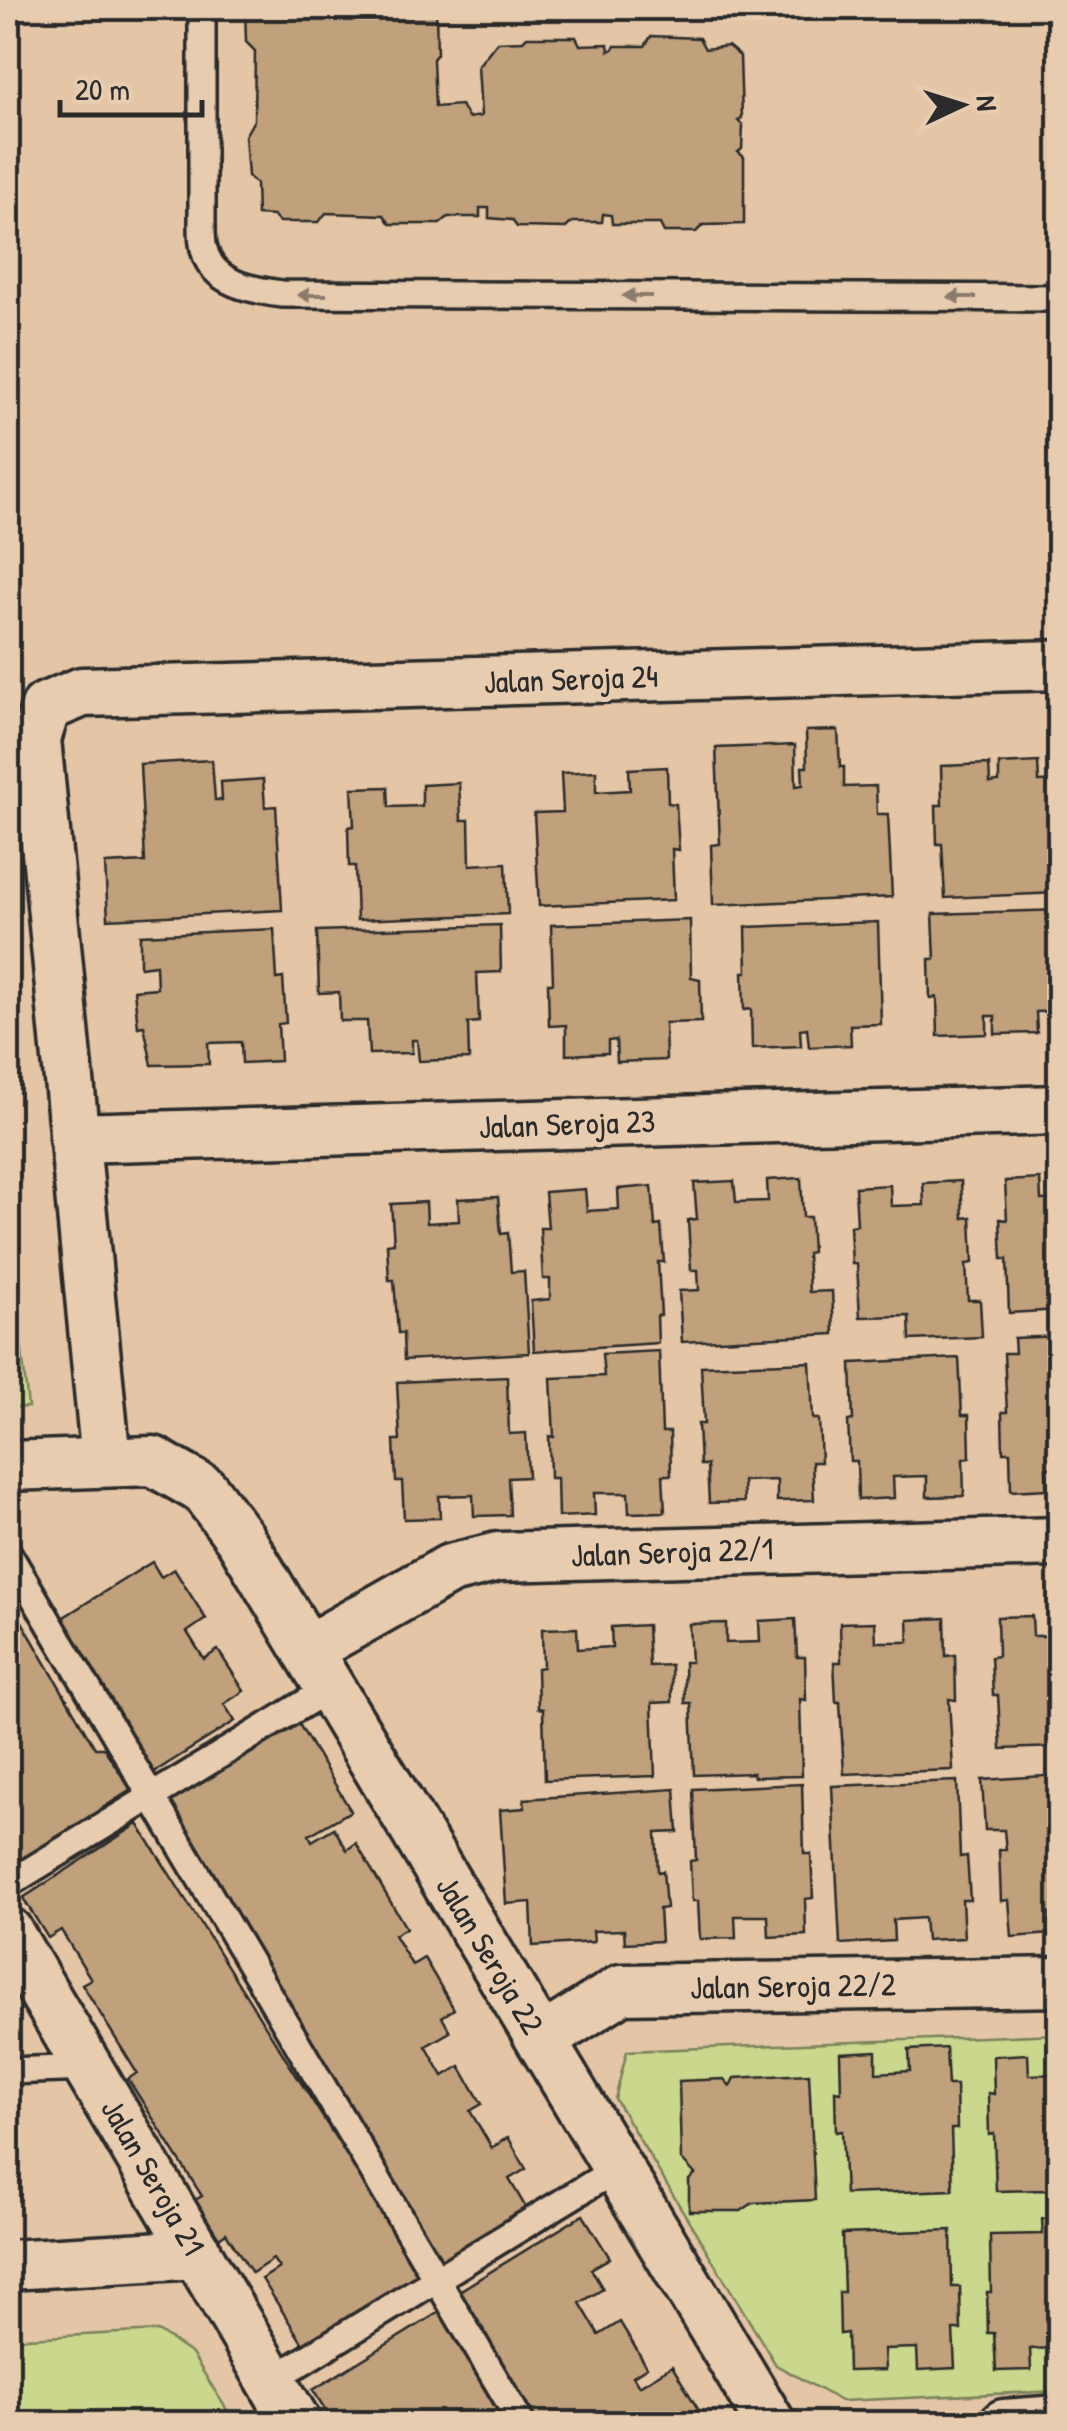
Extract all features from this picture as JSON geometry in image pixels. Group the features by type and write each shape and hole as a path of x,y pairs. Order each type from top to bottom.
{"street":[{"name":"Jalan Seroja 24","path":"74,1138 36,739 46,707 82,692 1060,666"},
{"name":"Jalan Seroja 23","path":"74,1138 1060,1110"},
{"path":"8,1466 106,1462 74,1138"},
{"name":"Jalan Seroja 22","path":"106,1462 154,1461 204,1490 240,1538 772,2424"},
{"name":"Jalan Seroja 22/1","path":"318,1669 450,1569 498,1557 1060,1542"},
{"name":"Jalan Seroja 21","path":"8,1932 297,2424"},
{"name":"Jalan Seroja 22/2","path":"541,2040 622,1988 1060,1982"},
{"path":"8,2265 198,2254"},
{"path":"1004,2424 1060,2420"}],"lane":[{"path":"202,8 204,253 222,278 250,290 282,294 1060,298"},
{"path":"8,1553 522,2424"},
{"path":"8,1884 152,1796 318,1669"},
{"path":"8,2071 88,2068"},
{"path":"272,2380 618,2168"}],"green space":[{"path":"8,1219 28,1407 8,1408"},
{"path":"1059,2034 1059,2391 841,2401 776,2365 615,2099 627,2051"},
{"path":"158,2331 192,2354 235,2423 8,2423 8,2339"}],"building":[{"path":"245,8 436,8 435,107 461,105 468,118 481,116 478,66 497,42 523,41 527,37 576,37 580,45 608,44 609,51 615,46 645,46 651,36 699,38 705,49 728,46 740,56 742,118 738,121 743,125 742,149 738,152 744,157 744,224 703,225 696,232 664,232 660,224 612,224 611,215 603,214 602,222 572,222 566,228 517,227 512,220 489,218 489,208 480,208 480,217 448,217 440,224 390,224 384,215 326,213 319,222 279,222 273,216 257,215 256,184 248,176 245,136 254,120 255,51 246,42"},
{"path":"838,730 844,787 876,786 877,814 888,814 892,897 713,905 711,845 720,844 716,748 795,745 796,786 803,785 806,731"},
{"path":"212,760 215,800 222,800 221,782 263,779 265,807 276,806 282,910 108,919 105,864 145,862 140,764"},
{"path":"1038,762 1039,782 1060,781 1059,893 945,898 942,844 937,844 941,766 989,764 990,783 999,782 999,764"},
{"path":"667,767 668,803 676,804 679,850 672,849 674,900 539,906 534,813 563,812 561,773 596,771 596,792 630,790 629,769"},
{"path":"459,783 461,820 469,820 470,865 506,863 508,914 357,920 355,866 349,866 348,827 354,826 352,788 388,787 389,807 422,806 422,785"},
{"path":"1060,910 1060,1011 1036,1012 1037,1033 995,1034 995,1016 987,1016 987,1034 938,1036 937,997 930,998 929,959 935,959 933,914"},
{"path":"690,920 691,977 700,979 701,1022 665,1023 666,1060 617,1062 616,1040 608,1041 608,1053 566,1055 566,1025 549,1026 548,983 553,983 551,925"},
{"path":"878,922 881,1024 850,1025 851,1045 809,1047 807,1028 800,1029 801,1046 752,1048 751,1009 744,1010 746,927"},
{"path":"500,925 501,972 477,973 479,1022 468,1023 469,1059 419,1061 417,1040 412,1040 412,1053 369,1054 367,1021 340,1021 339,992 319,993 317,931"},
{"path":"274,929 277,979 283,978 286,1023 278,1024 280,1061 242,1063 241,1042 208,1043 209,1064 152,1065 144,1026 138,1027 134,990 157,988 156,965 140,967 140,935"},
{"path":"801,1178 803,1217 810,1217 809,1292 832,1291 834,1334 682,1342 679,1291 699,1290 698,1270 691,1270 688,1220 697,1219 694,1183 734,1181 736,1202 768,1201 767,1180"},
{"path":"1040,1179 1041,1200 1060,1199 1060,1310 1009,1313 1007,1259 1002,1259 1000,1219 1007,1220 1005,1181"},
{"path":"961,1181 963,1218 971,1217 973,1263 966,1264 968,1300 980,1300 982,1337 910,1340 909,1316 860,1317 850,1226 857,1225 855,1187 890,1185 891,1206 924,1205 923,1183"},
{"path":"652,1186 655,1226 661,1225 664,1262 658,1262 658,1343 534,1351 531,1301 550,1299 550,1279 543,1279 540,1228 548,1228 545,1192 585,1189 587,1211 619,1209 618,1189"},
{"path":"498,1197 501,1234 508,1233 511,1272 524,1271 529,1353 404,1360 394,1280 389,1280 387,1244 394,1243 391,1204 426,1202 427,1223 459,1221 458,1199"},
{"path":"1060,1336 1060,1468 1046,1468 1047,1489 1011,1491 1010,1452 1003,1452 1002,1412 1007,1412 1004,1353 1015,1353 1014,1338"},
{"path":"659,1351 662,1432 670,1432 671,1475 663,1475 665,1512 629,1513 628,1493 594,1493 595,1515 558,1517 557,1478 550,1478 549,1436 554,1437 551,1378 604,1376 602,1354"},
{"path":"959,1358 962,1415 969,1415 970,1458 963,1459 964,1496 927,1497 927,1476 893,1477 894,1498 858,1500 857,1461 850,1461 851,1363"},
{"path":"810,1362 813,1419 819,1419 821,1462 812,1462 814,1500 777,1501 777,1480 743,1481 744,1502 709,1503 707,1465 700,1465 698,1424 704,1424 701,1366"},
{"path":"507,1377 509,1434 526,1433 528,1477 508,1478 510,1515 474,1516 473,1495 439,1496 440,1518 404,1519 402,1481 396,1481 394,1440 400,1440 397,1382"},
{"path":"152,1562 161,1577 174,1569 206,1619 187,1632 204,1659 218,1650 244,1691 224,1704 235,1721 151,1774 56,1622"},
{"path":"8,1584 15,1596 14,1608 95,1748 104,1748 131,1790 20,1860 8,1841"},
{"path":"1032,1616 1033,1636 1060,1636 1060,1747 1001,1749 991,1657 998,1656 997,1617"},
{"path":"945,1618 946,1656 955,1655 956,1700 949,1699 953,1770 844,1774 834,1662 841,1662 840,1623 875,1622 876,1642 909,1642 908,1620"},
{"path":"795,1619 797,1657 805,1657 806,1700 800,1699 802,1776 694,1775 691,1703 685,1703 684,1662 691,1662 689,1624 726,1623 726,1643 760,1642 759,1621"},
{"path":"647,1625 649,1666 671,1665 672,1702 652,1703 655,1776 545,1780 543,1709 538,1708 537,1668 543,1667 542,1629 577,1628 578,1649 612,1647 611,1627"},
{"path":"299,1724 351,1811 309,1835 312,1841 334,1828 347,1850 356,1843 406,1928 394,1935 412,1965 424,1958 454,2009 442,2017 450,2032 426,2046 443,2076 460,2066 482,2104 470,2111 492,2148 508,2137 526,2169 509,2179 532,2218 437,2275 160,1808"},
{"path":"1060,1775 1060,1912 1050,1913 1052,1934 1012,1937 1009,1900 1001,1901 999,1850 1006,1850 1004,1830 985,1830 982,1780"},
{"path":"957,1781 960,1857 967,1856 970,1900 962,1900 964,1938 926,1940 924,1918 893,1920 894,1941 840,1944 832,1786"},
{"path":"802,1784 804,1854 811,1854 813,1898 805,1899 806,1935 769,1937 768,1916 735,1916 736,1938 700,1939 698,1901 692,1901 690,1861 696,1860 693,1789"},
{"path":"675,1789 678,1832 656,1833 658,1872 663,1871 666,1908 659,1909 661,1941 625,1943 624,1930 593,1931 594,1942 533,1946 531,1902 506,1904 500,1810 525,1808 524,1799"},
{"path":"138,1824 424,2278 308,2352 262,2279 279,2268 273,2259 252,2273 226,2233 219,2238 195,2200 202,2196 128,2079 137,2073 82,1984 91,1979 61,1930 48,1938 23,1898"},
{"path":"946,2048 948,2085 956,2085 957,2129 951,2129 953,2190 845,2194 842,2131 836,2132 835,2091 841,2092 840,2053 876,2051 876,2073 910,2071 909,2050"},
{"path":"1028,2054 1029,2075 1060,2074 1060,2204 1049,2204 1048,2190 996,2191 988,2093 994,2094 993,2056"},
{"path":"809,2074 815,2200 753,2203 741,2211 689,2211 689,2180 695,2174 681,2159 679,2081 724,2079 730,2086 734,2078"},
{"path":"583,2215 610,2258 591,2269 603,2289 580,2303 599,2335 620,2322 647,2367 633,2376 639,2386 672,2366 707,2424 535,2424 456,2293"},
{"path":"1060,2218 1060,2348 1030,2349 1031,2370 996,2371 994,2333 988,2333 990,2235 1043,2234 1042,2219"},
{"path":"951,2230 952,2287 960,2287 961,2330 953,2330 955,2368 918,2370 917,2348 884,2349 885,2370 848,2371 847,2333 840,2334 839,2292 844,2292 842,2234"},
{"path":"441,2311 509,2424 334,2424 313,2390"}]}
